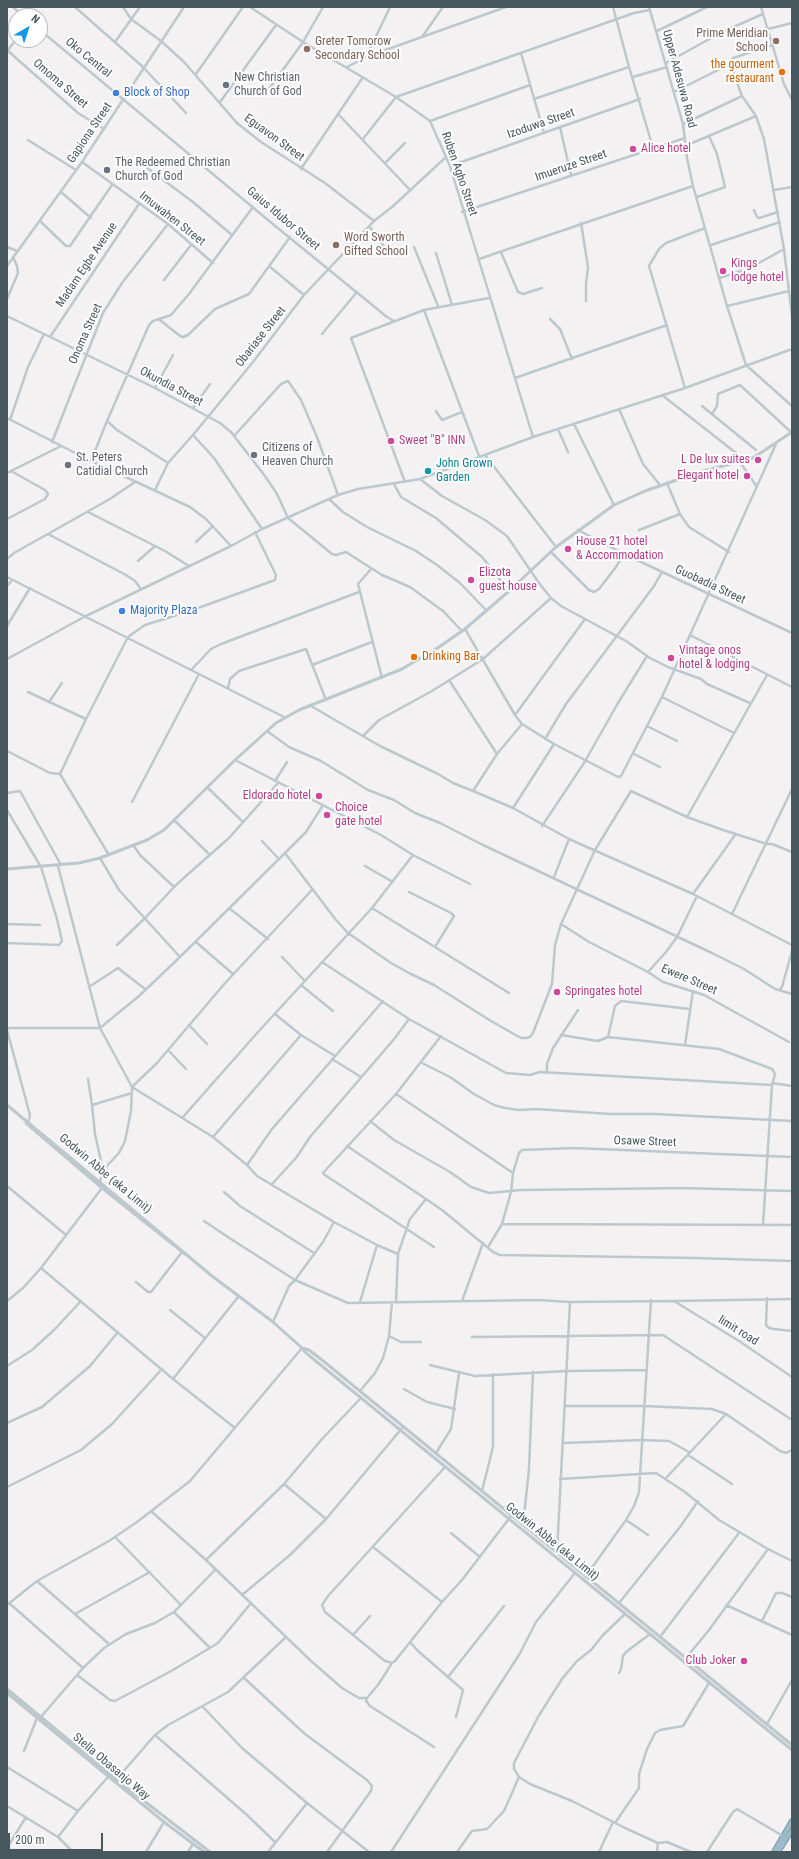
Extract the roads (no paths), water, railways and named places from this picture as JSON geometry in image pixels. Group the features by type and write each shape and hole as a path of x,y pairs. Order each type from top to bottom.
{"highway":[{"path":"774,1852 792,1821"},
{"path":"778,1852 792,1830"}],"street":[{"path":"74,7 143,67 186,112"},
{"name":"Eguavon Street","path":"123,7 131,19 161,41 196,74 237,123 261,142 325,183 374,222"},
{"path":"115,42 140,7"},
{"name":"Gapiona Street","path":"7,266 82,162 124,100 143,67 184,7"},
{"path":"196,74 243,7"},
{"name":"Ruben Agho Street","path":"250,7 303,42 396,97 430,121 450,166 462,212 479,259 489,298 534,437"},
{"path":"269,89 303,42 323,7"},
{"path":"366,57 390,7"},
{"path":"422,37 443,7"},
{"path":"347,68 366,57 506,7"},
{"path":"613,7 629,67 654,148"},
{"path":"697,7 698,12"},
{"path":"657,31 707,7"},
{"path":"761,7 784,84 792,100"},
{"path":"364,139 396,97 650,8"},
{"name":"Upper Adesuwa Road","path":"650,8 683,124 685,146 705,228 727,306 746,365"},
{"path":"666,63 722,32 763,14"},
{"path":"768,29 792,23"},
{"path":"220,102 276,25"},
{"name":"Oko Central","path":"48,37 124,100"},
{"path":"674,92 730,64 733,58 772,45"},
{"name":"Omoma Street","path":"7,50 78,113 104,129"},
{"path":"521,53 544,133"},
{"path":"730,64 742,96 756,116 764,139 780,222 788,291 791,299 792,317"},
{"path":"534,99 629,67"},
{"path":"633,77 667,67"},
{"path":"301,169 339,115 363,77"},
{"path":"430,121 530,85"},
{"path":"683,124 742,96"},
{"name":"Izoduwa Street","path":"450,166 640,99"},
{"name":"Gaius Idubor Street","path":"124,100 394,321"},
{"path":"339,115 364,139 410,190"},
{"path":"685,146 756,116"},
{"path":"560,127 570,175"},
{"path":"697,197 725,187 716,154 709,136"},
{"name":"Imueruze Street","path":"462,212 685,138"},
{"path":"28,140 76,170"},
{"path":"386,163 405,143"},
{"name":"Obariase Street","path":"155,490 168,463 208,417 304,295 369,226 446,157"},
{"name":"Imuwahen Street","path":"82,162 168,224 213,263"},
{"path":"139,162 193,202 232,235"},
{"path":"40,221 68,247 112,185"},
{"path":"479,259 581,223 694,186"},
{"path":"774,190 792,187"},
{"path":"61,192 90,218"},
{"name":"Madam Egbe Avenue","path":"50,337 139,204"},
{"path":"91,461 106,421 149,326 153,321 160,320 171,315 213,263 253,207"},
{"path":"754,210 759,218 778,212"},
{"path":"711,245 780,222"},
{"path":"581,223 588,267 586,301"},
{"name":"Onoma Street","path":"52,442 103,313 122,283 168,224"},
{"path":"369,226 387,251"},
{"path":"685,388 649,266 659,249 666,243 705,228"},
{"path":"160,320 180,336 183,337 188,335 215,309 249,294 290,237"},
{"path":"164,280 192,245"},
{"path":"7,247 17,251"},
{"path":"414,247 438,306"},
{"path":"720,278 750,268 784,249"},
{"path":"501,252 518,292 523,294 542,288"},
{"path":"436,253 452,305"},
{"path":"7,299 18,273 13,257"},
{"path":"270,266 304,295"},
{"path":"727,306 788,291"},
{"path":"322,334 357,292"},
{"path":"405,482 351,340 353,337 424,310 438,306 489,298"},
{"path":"424,310 479,456"},
{"name":"Okundia Street","path":"7,316 156,388 220,424 234,436 265,476 288,518"},
{"path":"550,319 560,329 572,359"},
{"path":"515,378 667,324"},
{"path":"44,334 28,367 9,419 91,461 190,507 213,526 231,546"},
{"path":"7,659 86,616 231,546 255,532 330,500 338,495 358,489 420,479 534,437 685,388 792,348"},
{"path":"156,388 173,355"},
{"path":"746,365 792,406"},
{"path":"234,436 281,384 288,381 294,387 315,431 338,495"},
{"path":"193,408 210,384"},
{"path":"7,869 60,866 100,858 134,846 151,838 174,820 267,730 284,717 310,705 382,678 413,663 463,630 509,591 556,547 614,505 660,485 759,455 792,433 740,385 718,394 717,406 712,414"},
{"path":"662,395 745,460"},
{"path":"702,406 756,450"},
{"path":"619,409 643,464 660,485"},
{"path":"436,411 442,420 462,412"},
{"path":"106,421 117,430 168,463"},
{"path":"574,424 614,505"},
{"path":"558,429 568,452"},
{"path":"193,435 214,458 262,529"},
{"path":"288,518 332,554 336,555 346,552 371,569 410,587 443,611 463,630 483,659 515,715 522,724 554,744 618,777 625,772 676,669 776,444"},
{"path":"7,473 61,446"},
{"path":"485,454 556,547"},
{"path":"740,462 757,488"},
{"path":"7,519 45,499 48,494 45,490 11,471"},
{"path":"420,479 442,496 471,511 507,536 551,598 585,619 617,636 647,656 701,679 707,684 750,703"},
{"path":"7,559 88,512 135,482"},
{"path":"667,483 680,514 691,530 729,552"},
{"path":"394,484 401,497 436,518 482,557 509,591"},
{"path":"330,500 343,512 367,527 416,551 437,565 460,583 486,610"},
{"path":"88,512 155,546 189,566"},
{"path":"639,530 680,514"},
{"path":"196,542 213,526"},
{"name":"Guobadia Street","path":"578,530 624,554 792,633"},
{"path":"60,774 128,637 145,625 274,581 276,575 255,532"},
{"path":"48,534 126,575 135,581 141,589"},
{"path":"138,561 155,546"},
{"path":"551,552 589,590 594,592 599,589 624,554"},
{"path":"371,569 359,581 360,592 382,678"},
{"path":"545,739 566,704 617,636 662,572"},
{"path":"7,577 284,717"},
{"path":"7,586 12,580"},
{"path":"7,626 30,588"},
{"path":"191,670 211,649 221,644 360,592"},
{"path":"363,736 379,720 483,659 551,598"},
{"path":"515,715 585,619"},
{"path":"690,635 726,652 792,687"},
{"path":"312,665 372,642"},
{"path":"228,688 230,679 239,671 302,649 306,649 326,700"},
{"path":"542,826 585,760 647,656"},
{"path":"132,802 199,674"},
{"path":"687,817 767,675"},
{"path":"449,680 497,754"},
{"path":"50,702 62,683"},
{"path":"28,692 86,719"},
{"path":"662,698 734,733"},
{"path":"310,705 380,746 473,791 513,808 542,826 569,839 693,894 792,945"},
{"path":"473,791 497,754 522,724"},
{"path":"647,726 677,741"},
{"path":"267,730 289,747 321,761 368,790 394,800 415,813 440,823 483,845 577,888 744,969 775,988 792,994"},
{"path":"513,808 554,744"},
{"path":"7,751 50,773 60,774"},
{"path":"633,754 660,767"},
{"path":"235,760 381,835 413,855 470,884"},
{"path":"117,944 144,919 174,887 229,838 277,782 287,762"},
{"path":"60,774 109,855"},
{"path":"207,787 243,822"},
{"path":"732,914 767,844 792,789"},
{"path":"7,793 20,791 60,866 100,1028 132,1087 125,1141 118,1153 103,1170"},
{"path":"286,853 312,890 348,933 391,963 434,985 521,1038 526,1038 530,1037 533,1033 552,984 555,945 577,888 595,850 631,791 687,817 735,835 772,844 792,852"},
{"path":"788,798 792,799"},
{"path":"28,1123 30,1115 7,1029 100,1028 196,942 286,853 306,832 323,805"},
{"path":"7,810 40,867 58,920 62,937 61,944 7,942"},
{"path":"174,820 210,855"},
{"path":"693,894 735,835"},
{"path":"554,877 569,839"},
{"path":"262,841 279,859"},
{"path":"134,846 140,855 174,887"},
{"path":"183,1118 304,981 372,908 413,855"},
{"path":"100,858 118,890 180,957"},
{"path":"365,866 393,882"},
{"path":"132,1087 168,1050 233,974 268,939 312,890"},
{"path":"409,892 454,916 435,947"},
{"path":"648,972 677,937 696,896"},
{"path":"229,908 268,939"},
{"path":"372,908 509,993"},
{"path":"7,924 40,925"},
{"name":"Ewere Street","path":"562,924 589,942 648,972 664,982 704,995 789,1042"},
{"path":"196,942 233,974"},
{"path":"779,989 782,987 792,951"},
{"path":"282,957 304,981"},
{"path":"322,962 409,1019 506,1073 524,1076 540,1072 792,1086"},
{"path":"89,987 118,968 145,989"},
{"path":"301,985 333,1011"},
{"path":"685,1045 692,991"},
{"path":"247,1165 272,1129 383,1001"},
{"path":"608,1036 615,1006 621,1001 690,1009"},
{"path":"547,1073 547,1064 553,1048 578,1010"},
{"path":"275,1014 301,1035 334,1056"},
{"path":"272,1184 296,1158 310,1136 395,1038 409,1019"},
{"path":"189,1025 207,1044"},
{"path":"213,1137 301,1035"},
{"path":"562,1035 598,1041 608,1036 719,1048 771,1068 775,1074 772,1084 763,1225"},
{"path":"434,1247 325,1176 324,1170 396,1094 422,1063 441,1036"},
{"path":"168,1050 186,1069"},
{"path":"332,1059 361,1077"},
{"path":"422,1063 450,1077 474,1094 494,1105 505,1108 610,1114 655,1114 792,1121"},
{"path":"7,1301 23,1288 41,1268 100,1185 103,1170 95,1134 88,1079"},
{"path":"132,1087 213,1137 247,1165 257,1176 334,1222 377,1245 398,1254"},
{"path":"92,1105 132,1094"},
{"path":"396,1094 513,1172"},
{"name":"Godwin Abbe (aka Limit)","path":"7,1106 100,1185 182,1252 192,1258"},
{"path":"370,1121 394,1140 450,1172 471,1186 489,1194 511,1192 659,1188 792,1191"},
{"path":"347,1146 442,1210 484,1243 493,1252 500,1255 792,1261"},
{"name":"Osawe Street","path":"488,1247 502,1224 511,1192 513,1172 519,1153 525,1150 574,1148 792,1157"},
{"name":"Godwin Abbe (aka Limit)","path":"100,1185 192,1258 238,1297 273,1322 306,1353 445,1467 550,1546 792,1744"},
{"path":"7,1186 66,1234"},
{"path":"224,1192 240,1206 314,1253"},
{"path":"396,1301 398,1254 410,1218 426,1199"},
{"path":"204,1221 295,1280 348,1303 396,1301 538,1300 570,1302 767,1298 792,1299"},
{"path":"273,1322 289,1286 314,1253 334,1222"},
{"path":"502,1224 792,1226"},
{"path":"462,1301 484,1243"},
{"path":"360,1302 377,1245"},
{"path":"136,1282 148,1292 151,1292 182,1252"},
{"path":"41,1268 173,1379 235,1428"},
{"path":"173,1379 238,1297"},
{"path":"767,1298 766,1325 769,1328 792,1331"},
{"path":"586,1576 626,1520 637,1498 640,1474 651,1300"},
{"path":"7,1366 32,1350 54,1330 81,1301"},
{"name":"limit road","path":"674,1301 792,1377"},
{"path":"360,1392 375,1373 383,1358 389,1336 392,1302"},
{"path":"557,1552 560,1479 566,1406 570,1302"},
{"path":"170,1310 205,1338"},
{"path":"7,1422 42,1406 90,1366 118,1332"},
{"path":"472,1337 648,1333 669,1337 792,1420"},
{"path":"389,1336 402,1342 421,1342"},
{"path":"82,1668 8,1604 37,1581 115,1537 152,1512 190,1481 302,1348"},
{"name":"Godwin Abbe (aka Limit)","path":"302,1348 309,1350 436,1453 482,1491 547,1550 792,1750"},
{"path":"430,1365 474,1376 533,1372 646,1370"},
{"path":"7,1487 81,1450 112,1424 162,1369"},
{"path":"523,1525 529,1469 533,1372"},
{"path":"436,1453 449,1434 455,1409 460,1373"},
{"path":"482,1491 493,1447 493,1374"},
{"path":"404,1389 427,1402 455,1409"},
{"path":"206,1560 284,1484 322,1439 361,1398"},
{"path":"566,1406 706,1408 726,1414 780,1451 786,1453 792,1450"},
{"path":"666,1478 726,1414"},
{"path":"242,1595 290,1555 326,1520 403,1427"},
{"path":"564,1443 641,1440 669,1441 732,1484"},
{"path":"392,1663 385,1661 325,1612 322,1605 328,1596 445,1467"},
{"path":"560,1479 656,1473 666,1478 698,1501 719,1520 768,1549 792,1561"},
{"path":"284,1484 326,1520"},
{"path":"619,1603 680,1527 698,1501"},
{"path":"152,1512 206,1560 286,1637 342,1688 359,1698 367,1698"},
{"path":"434,1747 370,1706 366,1701 392,1663 462,1580 510,1517"},
{"path":"626,1520 648,1535"},
{"path":"660,1637 739,1532"},
{"path":"451,1533 480,1557"},
{"path":"115,1537 181,1605"},
{"path":"547,1550 550,1546"},
{"path":"373,1547 442,1602"},
{"path":"686,1658 709,1630 768,1549"},
{"path":"24,1751 39,1718 82,1668 109,1644 126,1634 154,1624 174,1612 215,1570"},
{"path":"75,1614 150,1572"},
{"path":"391,1852 519,1655 536,1622 575,1573"},
{"path":"37,1581 109,1644"},
{"path":"762,1621 776,1593 782,1593 792,1598"},
{"path":"76,1675 110,1700 115,1701 218,1643 251,1603"},
{"path":"726,1605 792,1635"},
{"path":"448,1677 504,1606"},
{"path":"174,1612 210,1648"},
{"path":"625,1614 562,1679 532,1728 514,1763 514,1769 519,1777 530,1784 572,1801 614,1823 658,1843 668,1842 691,1852"},
{"path":"353,1635 370,1616"},
{"path":"619,1673 623,1656 626,1652 650,1634"},
{"path":"116,1781 155,1735 168,1725 228,1692 286,1637"},
{"path":"410,1642 418,1651 463,1690 456,1717"},
{"path":"244,1678 305,1734 370,1782 372,1786 371,1791 327,1852"},
{"path":"767,1724 792,1680"},
{"path":"599,1852 614,1823 639,1788 638,1774 647,1749 655,1733 660,1730 683,1726 709,1683"},
{"path":"7,1688 39,1718 116,1781 210,1852"},
{"name":"Stella Obasanjo Way","path":"7,1693 39,1718 108,1777 116,1781 164,1822 187,1836 193,1844 204,1852"},
{"path":"203,1707 242,1748 368,1852"},
{"path":"155,1735 247,1814 275,1842"},
{"path":"7,1767 78,1811"},
{"path":"58,1837 78,1811 108,1777"},
{"path":"457,1852 472,1831 487,1829 504,1811 519,1777"},
{"path":"268,1852 307,1803"},
{"path":"7,1806 58,1837 73,1852"},
{"path":"707,1852 733,1812 737,1809 782,1836"},
{"path":"7,1848 26,1817"},
{"path":"146,1852 164,1822"},
{"path":"657,1852 658,1843"},
{"path":"188,1852 193,1844"}],"place":[{"name":"Prime Meridian School","path":"776,41"},
{"name":"Greter Tomorow Secondary School","path":"307,49"},
{"name":"the gourment restaurant","path":"782,72"},
{"name":"New Christian Church of God","path":"226,85"},
{"name":"Block of Shop","path":"116,93"},
{"name":"Alice hotel","path":"633,149"},
{"name":"The Redeemed Christian Church of God","path":"107,170"},
{"name":"Word Sworth Gifted School","path":"336,245"},
{"name":"Kings lodge hotel","path":"723,271"},
{"name":"Sweet \"B\" INN","path":"391,441"},
{"name":"Citizens of Heaven Church","path":"254,455"},
{"name":"L De lux suites","path":"758,460"},
{"name":"St. Peters Catidial Church","path":"68,465"},
{"name":"John Grown Garden","path":"428,471"},
{"name":"Elegant hotel","path":"747,476"},
{"name":"House 21 hotel & Accommodation","path":"568,549"},
{"name":"Elizota guest house","path":"471,580"},
{"name":"Majority Plaza","path":"122,611"},
{"name":"Drinking Bar","path":"414,657"},
{"name":"Vintage onos hotel & lodging","path":"671,658"},
{"name":"Eldorado hotel","path":"319,796"},
{"name":"Choice gate hotel","path":"327,815"},
{"name":"Springates hotel","path":"557,992"},
{"name":"Club Joker","path":"744,1661"}]}
